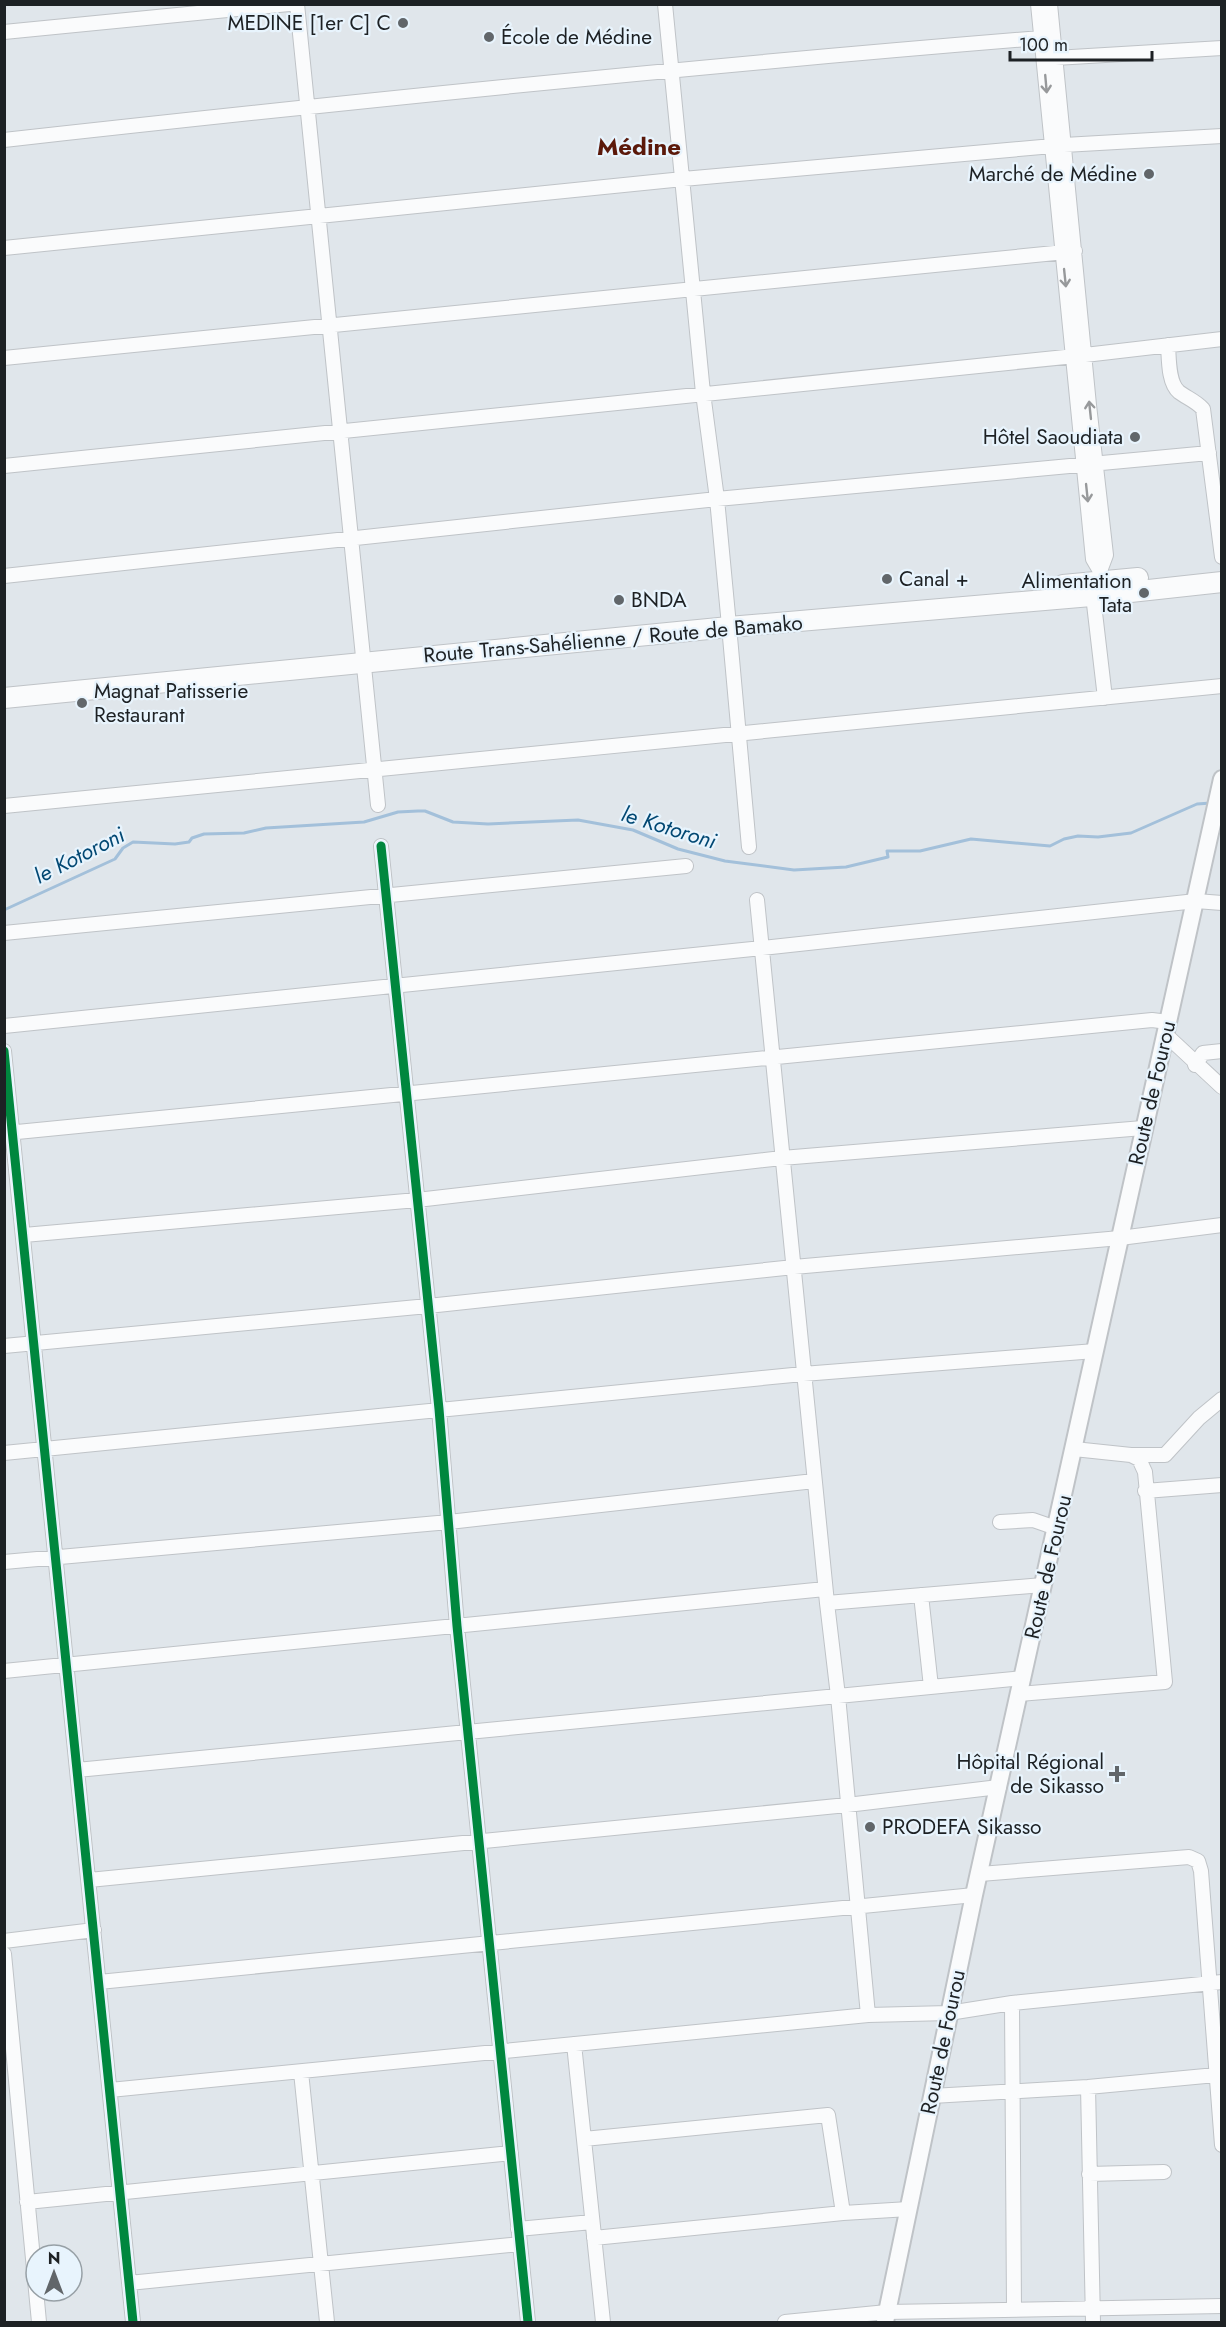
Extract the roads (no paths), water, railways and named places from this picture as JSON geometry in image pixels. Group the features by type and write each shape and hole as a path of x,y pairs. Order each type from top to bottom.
{"highway":[{"name":"Route Trans-Sahélienne / Route de Bamako","path":"4,686 363,656 1098,585 1221,570"},
{"name":"Route Trans-Sahélienne / Route de Bamako","path":"1098,585 1221,582"},
{"name":"Route Trans-Sahélienne / Route de Bamako","path":"4,698 363,656"}],"main road":[{"name":"Route de Fourou","path":"886,2317 974,1895 1221,782"}],"street":[{"path":"4,32 289,4"},
{"path":"297,4 378,805"},
{"path":"665,4 703,393 717,499 749,847"},
{"path":"1038,4 1055,58 1058,145"},
{"path":"1050,4 1047,37 1068,252 1090,465 1106,555 1098,585 1105,698"},
{"path":"4,140 672,70 1047,37"},
{"path":"1055,58 1221,48"},
{"path":"4,248 683,179 1058,145 1221,136"},
{"path":"4,358 1068,252"},
{"path":"4,466 1079,356 1221,339"},
{"path":"1167,345 1174,385 1179,392 1198,403 1203,409 1221,557"},
{"path":"4,576 717,499 1209,453"},
{"path":"4,806 1221,686"},
{"path":"381,846 439,1409 468,1731 528,2322"},
{"path":"4,933 686,866"},
{"path":"757,900 868,2015"},
{"path":"4,1026 1196,901 1221,903"},
{"path":"9,1132 1152,1020 1166,1028 1195,1065 1221,1087"},
{"path":"4,1051 9,1132 24,1235 133,2322"},
{"path":"1195,1065 1203,1053 1221,1051"},
{"path":"24,1235 417,1200 782,1158 1143,1128"},
{"path":"4,1346 428,1306 794,1267 1120,1238 1221,1225"},
{"path":"4,1453 803,1374 1095,1351"},
{"path":"1074,1449 1131,1455 1165,1455 1199,1418 1221,1400"},
{"path":"77,1770 931,1687 1165,1682 1145,1472 1139,1459 1131,1455"},
{"path":"4,1562 449,1521 814,1481"},
{"path":"1146,1491 1221,1485"},
{"path":"1000,1522 1033,1520 1056,1528"},
{"path":"4,1671 458,1626 826,1596 921,1595 1043,1585"},
{"path":"921,1595 931,1687"},
{"path":"89,1880 847,1805 999,1787"},
{"path":"980,1874 1189,1857 1198,1861 1215,1982 1216,2075 1221,2145"},
{"path":"99,1982 974,1895"},
{"path":"4,1941 94,1930"},
{"path":"4,1954 39,2322"},
{"path":"110,2090 868,2015 949,2013 1012,2003 1215,1982"},
{"path":"1012,2003 1014,2309"},
{"path":"574,2044 603,2322"},
{"path":"301,2072 327,2322"},
{"path":"932,2096 1088,2087 1216,2075"},
{"path":"1088,2087 1093,2322"},
{"path":"584,2139 828,2115 843,2213"},
{"path":"27,2202 511,2153"},
{"path":"1089,2174 1164,2172"},
{"path":"594,2238 843,2213 909,2209"},
{"path":"518,2229 592,2222"},
{"path":"129,2283 520,2244"},
{"path":"785,2322 1014,2309 1221,2306"}],"waterway":[{"name":"le Kotoroni","path":"4,910 115,859 123,848 133,842 175,844 189,842 192,838 204,834 244,833 266,828 364,822 398,812 425,811 453,822 488,824 578,820 633,830 678,849 725,861 794,870 846,867 888,857 887,851 920,851 971,839 1050,846 1064,839 1078,836 1098,837 1131,833 1197,804 1211,803"}],"place":[{"name":"MEDINE [1er C] C","path":"403,23"},
{"name":"École de Médine","path":"489,37"},
{"name":"Marché de Médine","path":"1149,174"},
{"name":"Hôtel Saoudiata","path":"1135,437"},
{"name":"Canal +","path":"887,579"},
{"name":"Alimentation Tata","path":"1144,593"},
{"name":"BNDA","path":"619,600"},
{"name":"Magnat Patisserie Restaurant","path":"82,703"},
{"name":"Hôpital Régional de Sikasso","path":"1117,1774"},
{"name":"PRODEFA Sikasso","path":"870,1827"}],"district":[{"name":"Médine","path":"639,147"}]}
